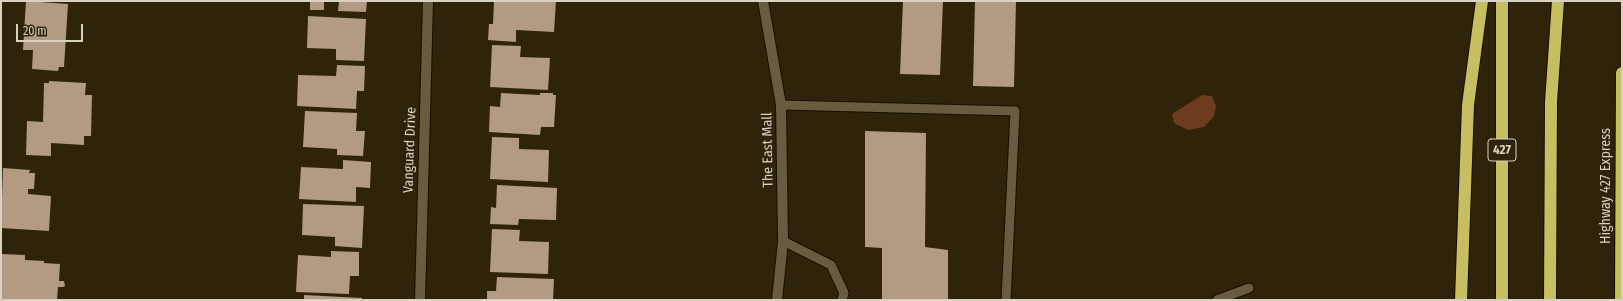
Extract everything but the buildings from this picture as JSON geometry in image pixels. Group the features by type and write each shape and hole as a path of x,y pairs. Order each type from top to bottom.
{"highway":[{"path":"1461,300 1468,105 1482,1"},
{"name":"427","path":"1502,1 1502,300"},
{"path":"1550,300 1551,102 1558,1"},
{"name":"Highway 427 Express","path":"1621,300 1622,72"}],"main road":[{"name":"Vanguard Drive","path":"420,300 428,1"},
{"name":"The East Mall","path":"763,1 781,105 783,241 777,300"}],"lane":[{"path":"781,105 1015,111 1006,300"},
{"path":"783,241 831,265 844,292 842,300"},
{"path":"1217,300 1249,288"}],"shaded area":[{"path":"1202,95 1212,96 1216,106 1214,116 1204,127 1188,130 1174,123 1172,114"}]}
